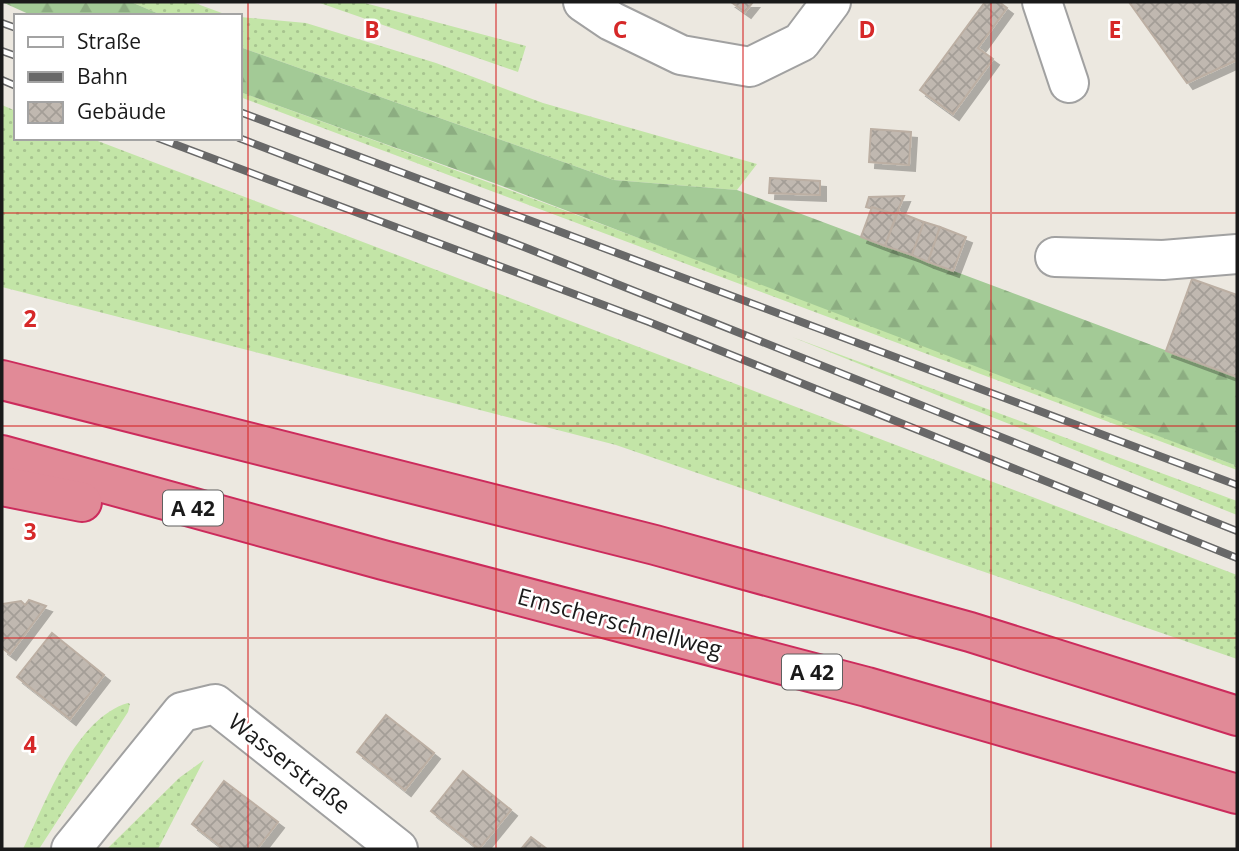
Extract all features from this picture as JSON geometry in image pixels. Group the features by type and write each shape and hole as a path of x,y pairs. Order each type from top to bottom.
{"highway":[{"path":"2,353 39,365 159,420"},
{"path":"2,380 641,542 957,628 1237,716"},
{"name":"Emscherschnellweg","path":"2,456 383,560 867,687 1237,794"},
{"path":"2,486 383,560"}],"street":[{"path":"583,2 611,21 681,55 750,67 801,42 831,2"},
{"path":"1042,2 1069,83"},
{"path":"1055,257 1163,260 1237,254"},
{"name":"Wasserstraße","path":"71,849 181,712 215,704 398,849"}],"green space":[{"path":"2,2 131,2 159,14 29,14"},
{"path":"131,2 192,2 225,14 159,14"},
{"path":"317,2 361,2 526,46 518,72"},
{"path":"242,17 306,23 436,63 543,103 757,164 737,190 614,180 242,48"},
{"path":"242,48 614,180 737,190 1237,377 1237,466 494,183 242,93"},
{"path":"242,93 864,323 1237,466 1237,470 242,98"},
{"path":"2,105 14,110 14,140 95,140 1237,575 1237,659 616,445 2,287"},
{"path":"792,337 1237,501 1237,515"},
{"path":"128,703 128,712 39,849 23,849 52,787 77,744 92,726 109,712"},
{"path":"204,760 158,849 107,849 179,778"}],"building":[{"path":"731,2 753,2 745,12"},
{"path":"985,2 999,2 1007,8 978,48 993,59 953,114 920,90"},
{"path":"1129,2 1237,2 1237,60 1187,83"},
{"path":"871,129 911,132 909,165 869,162"},
{"path":"770,178 820,181 820,195 769,193"},
{"path":"904,196 896,215 866,207 869,197"},
{"path":"872,207 896,215 885,246 861,237"},
{"path":"898,212 924,222 912,255 885,246"},
{"path":"924,222 940,227 928,262 912,255"},
{"path":"940,227 966,237 953,271 928,262"},
{"path":"1192,279 1237,295 1237,377 1166,351"},
{"path":"29,600 46,606 10,654 2,648 2,604 21,601 25,605"},
{"path":"52,633 104,675 70,719 17,677"},
{"path":"386,715 434,753 405,790 357,752"},
{"path":"463,771 511,810 479,849 431,811"},
{"path":"224,781 278,822 257,849 224,849 192,824"},
{"path":"531,837 547,849 521,849"}],"railway":[{"path":"2,23 14,27"},
{"path":"2,51 14,55"},
{"path":"2,80 14,85"},
{"path":"242,113 1237,485"},
{"path":"242,139 524,247 1237,531"},
{"path":"163,140 649,322 1237,558"}]}
